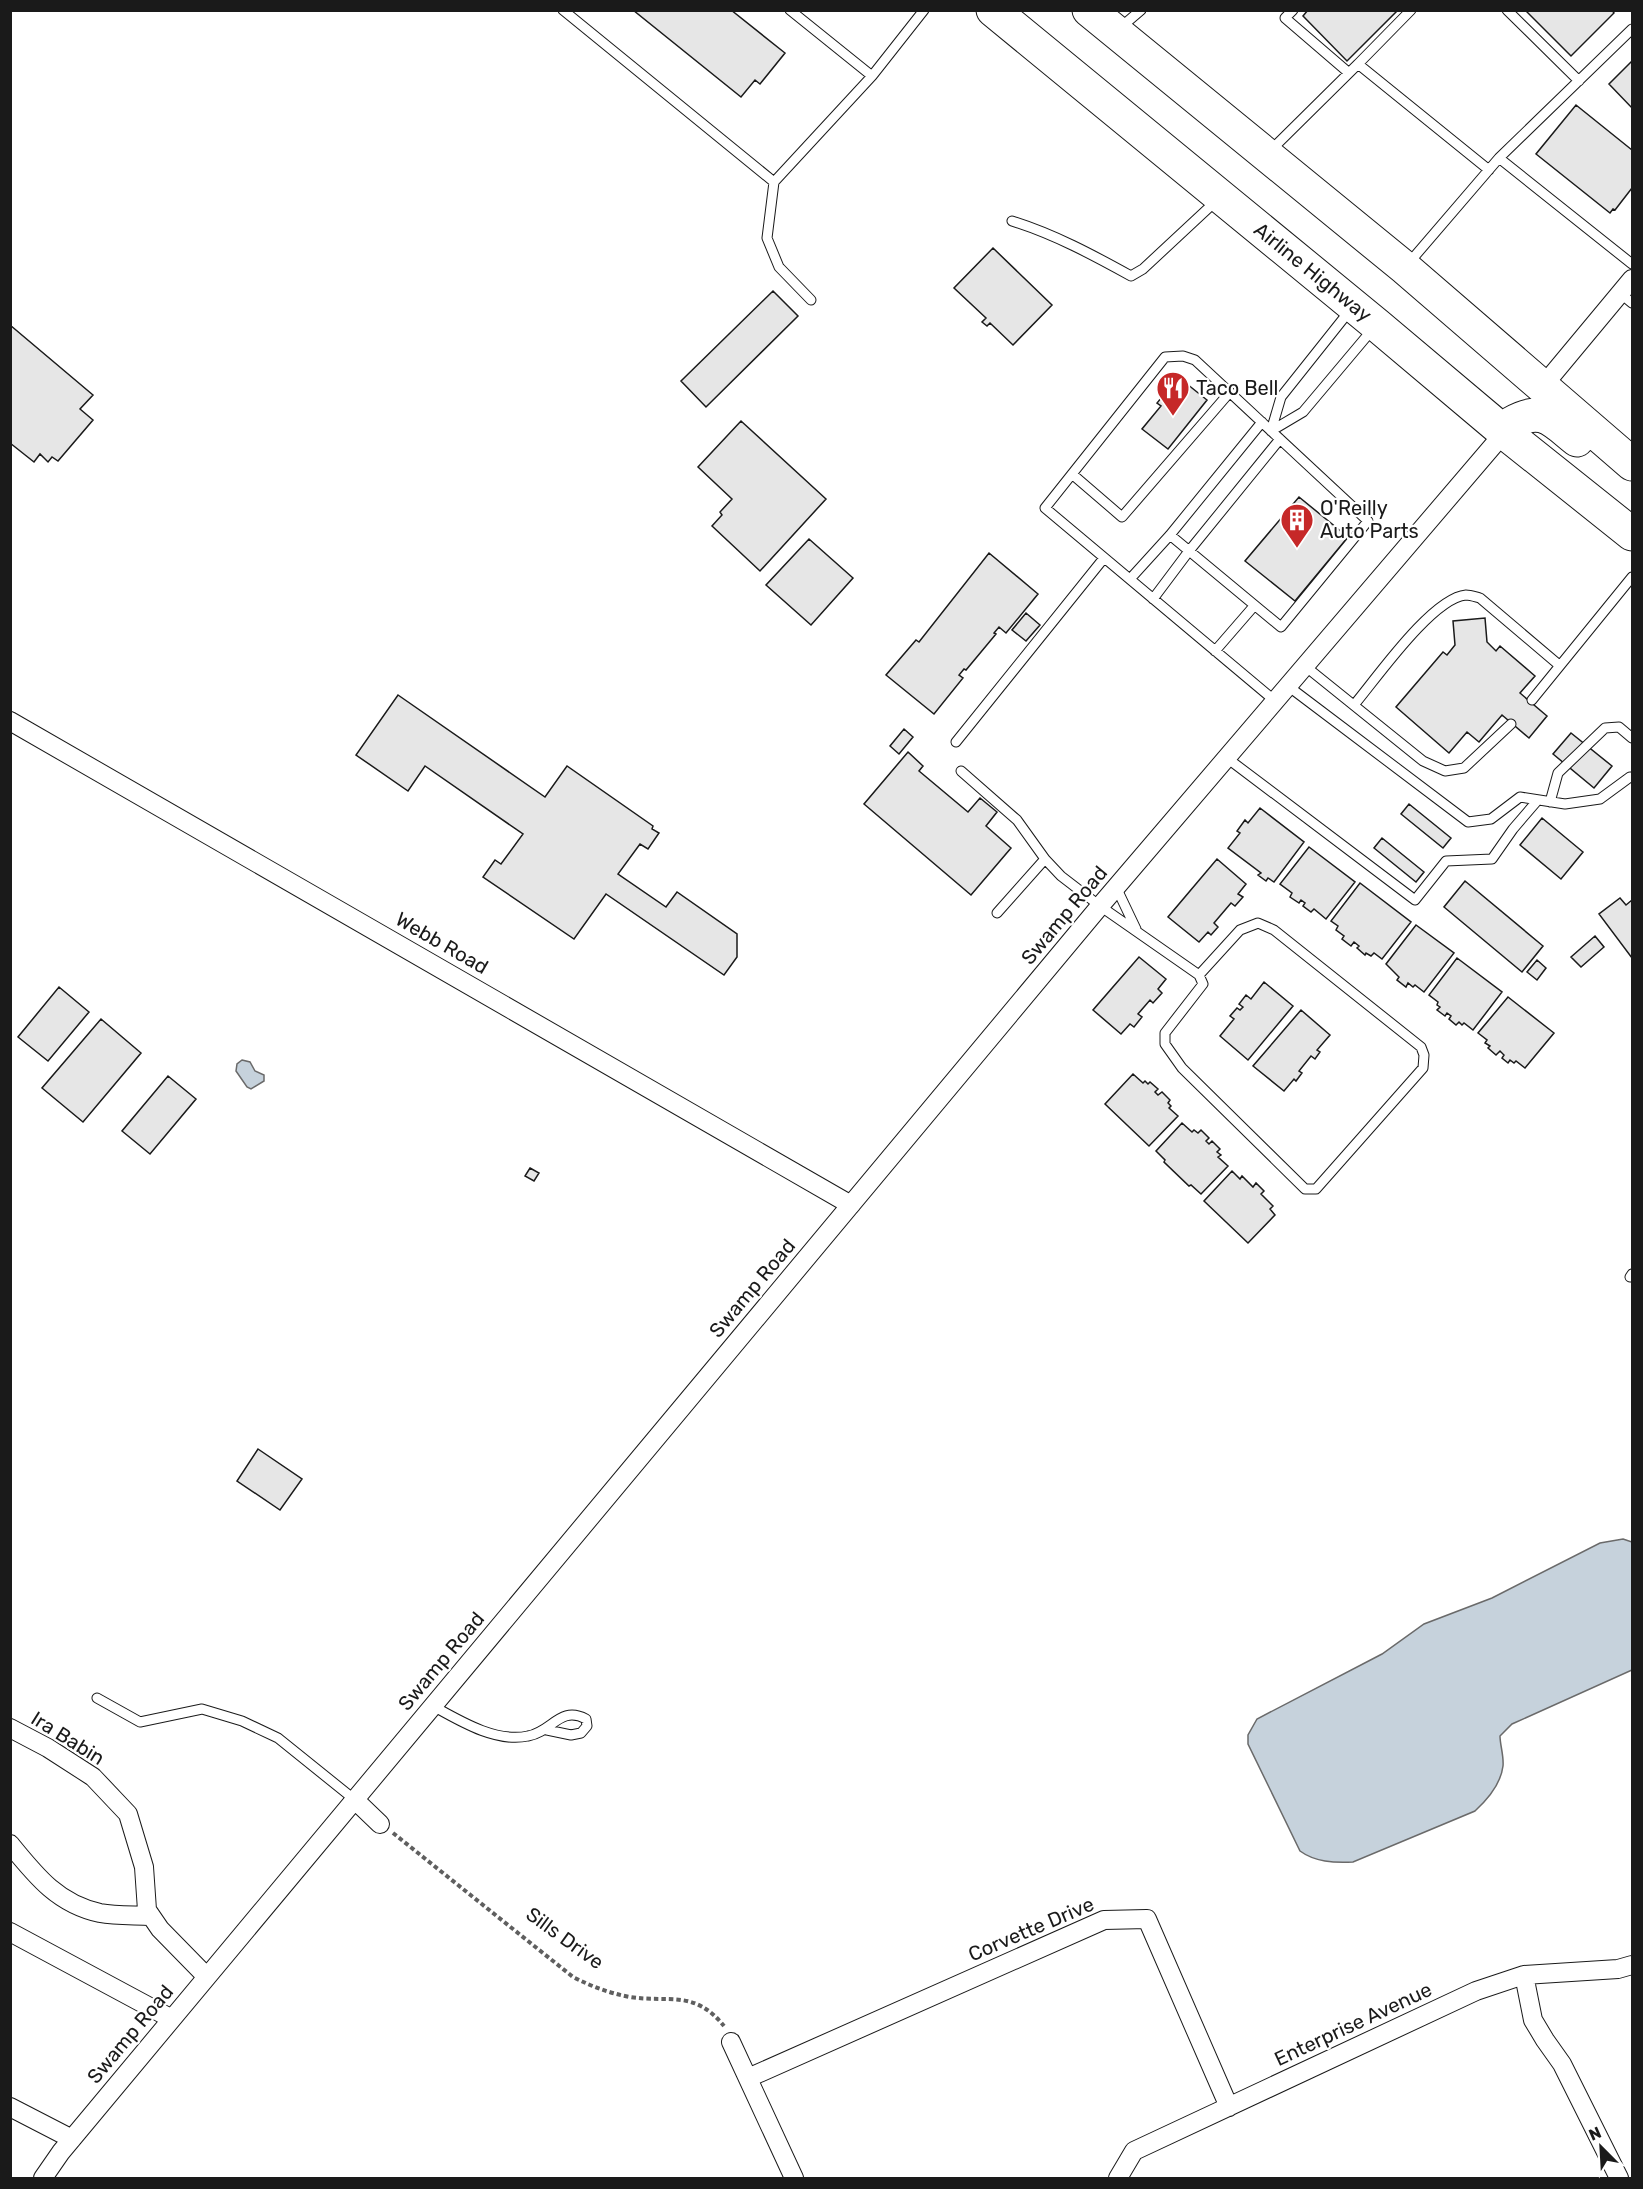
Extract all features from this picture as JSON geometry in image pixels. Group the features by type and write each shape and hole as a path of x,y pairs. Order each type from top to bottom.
{"highway":[{"name":"Airline Highway","path":"993,10 1220,198 1508,428 1542,462 1632,534"},
{"path":"1089,10 1406,267 1542,387 1630,474"},
{"path":"1508,428 1533,414 1549,418 1630,474"},
{"path":"1542,462 1552,449 1562,444 1574,445 1630,474"}],"street":[{"name":"Swamp Road","path":"43,2178 72,2139 1100,906 1542,387 1626,298 1632,279"},
{"name":"Webb Road","path":"10,721 851,1205"},
{"name":"Ira Babin","path":"10,1728 48,1748 93,1777 128,1814 144,1867 147,1910 160,1929 207,1977"},
{"path":"354,1800 380,1824"},
{"path":"10,1845 40,1881 66,1901 100,1913 151,1916"},
{"name":"Corvette Drive","path":"748,2078 1104,1920 1147,1919 1229,2107"},
{"path":"10,1932 172,2019"},
{"name":"Enterprise Avenue","path":"1118,2178 1134,2151 1476,1991 1524,1975 1618,1969 1632,1965"},
{"path":"1524,1975 1533,2020 1562,2064 1619,2178"},
{"path":"731,2042 794,2178"},
{"path":"10,2107 72,2139"}],"lane":[{"path":"563,10 774,182"},
{"path":"790,10 872,76"},
{"path":"811,300 778,267 767,238 774,182 872,76 924,10"},
{"path":"1116,32 1141,10"},
{"path":"1293,10 1285,18 1349,73"},
{"path":"1267,154 1411,10"},
{"path":"1507,10 1579,81"},
{"path":"1406,267 1499,159 1632,29"},
{"path":"1358,64 1489,170"},
{"path":"1499,159 1632,264"},
{"path":"1012,221 1036,228 1131,276 1143,269 1220,198"},
{"path":"1271,431 1281,397 1365,315"},
{"path":"1271,431 1303,412 1365,315"},
{"path":"1170,535 1281,627 1368,521 1196,360 1183,356 1165,357 1045,508 1275,701"},
{"path":"1072,474 1122,517 1230,392"},
{"path":"1130,579 1170,535 1262,422"},
{"path":"1154,599 1189,551 1280,439"},
{"path":"956,742 1104,558"},
{"path":"1532,700 1632,577"},
{"path":"1354,705 1420,623 1444,605 1466,595 1480,598 1559,665"},
{"path":"1215,651 1254,606"},
{"path":"1305,666 1423,761 1445,771 1464,768 1511,724"},
{"path":"1288,686 1468,822 1491,819 1520,797 1566,804 1600,800 1632,777"},
{"path":"1550,802 1558,773 1605,728 1619,727 1632,738"},
{"path":"1227,758 1415,900 1446,861 1492,859 1537,801"},
{"path":"961,771 1017,820 1045,860 1061,876 1199,975 1203,984 1165,1033 1165,1044 1182,1068 1305,1189 1316,1189 1423,1068 1424,1055 1421,1047 1274,930 1258,922 1240,930 1199,975"},
{"path":"997,913 1045,860"},
{"path":"1116,887 1137,931"},
{"path":"98,1698 140,1722 202,1709 242,1721 278,1738 354,1800"},
{"path":"433,1706 467,1725 495,1734 528,1737 547,1730"}],"path":[{"name":"Sills Drive","path":"380,1824 573,1977 600,1991 633,1997 685,1999 708,2009 723,2024 731,2042"}],"shaded area":[{"path":"242,1060 250,1062 255,1071 264,1075 264,1081 251,1089 247,1087 236,1071 237,1064"},
{"path":"1623,1539 1632,1542 1632,1670 1512,1724 1500,1736 1502,1772 1489,1796 1475,1811 1353,1862 1325,1861 1312,1858 1300,1851 1248,1744 1248,1735 1257,1719 1382,1654 1424,1624 1492,1598 1600,1543"}],"building":[{"path":"633,10 731,10 785,53 760,84 755,80 741,97"},
{"path":"1308,10 1398,10 1347,61 1303,16"},
{"path":"1525,10 1612,10 1614,13 1571,56"},
{"path":"1632,61 1632,108 1609,84"},
{"path":"1576,105 1632,150 1632,188 1610,213 1536,154"},
{"path":"993,248 1052,305 1013,345 990,323 987,326 982,322 986,318 954,288"},
{"path":"773,291 798,316 706,407 681,381"},
{"path":"10,325 93,395 80,409 93,420 58,461 52,457 48,462 40,454 34,462 10,443"},
{"name":"Taco Bell","path":"1182,380 1207,400 1168,449 1142,429 1161,406 1157,403 1166,392 1169,395"},
{"path":"741,421 826,499 760,571 712,526 722,515 720,512 732,499 698,467"},
{"name":"O'Reilly Auto Parts","path":"1299,497 1348,537 1295,601 1245,561"},
{"path":"809,539 853,578 811,625 766,585"},
{"path":"989,553 1038,594 1006,633 999,627 994,633 996,634 966,670 964,669 959,675 963,678 934,714 886,675 916,640 919,642"},
{"path":"1026,613 1040,625 1026,641 1012,630"},
{"path":"1485,618 1487,642 1496,651 1500,646 1535,676 1520,693 1547,716 1529,738 1502,715 1479,742 1467,732 1449,753 1396,707 1443,652 1447,655 1455,645 1453,621"},
{"path":"398,695 545,797 567,766 653,826 652,829 659,833 648,849 640,844 618,874 666,907 677,892 737,934 737,957 724,975 606,894 574,939 483,877 495,860 501,864 523,834 425,766 408,791 356,755"},
{"path":"904,729 913,737 899,754 890,746"},
{"path":"1571,733 1612,766 1594,788 1553,754"},
{"path":"908,752 923,766 919,771 968,812 980,798 997,812 986,826 1011,848 971,895 864,804"},
{"path":"1409,804 1451,838 1443,848 1401,814"},
{"path":"1260,808 1304,842 1274,882 1268,878 1266,881 1258,875 1261,873 1228,848 1240,833 1237,831 1245,820 1248,823"},
{"path":"1542,818 1583,852 1561,879 1520,845"},
{"path":"1382,838 1424,872 1416,882 1374,848"},
{"path":"1309,847 1355,882 1326,919 1314,909 1311,912 1303,906 1305,903 1301,900 1299,903 1290,897 1292,893 1280,884"},
{"path":"1217,859 1246,884 1238,894 1243,897 1235,906 1231,903 1214,923 1218,927 1211,935 1208,932 1199,942 1168,917"},
{"path":"1465,881 1543,946 1522,972 1444,907"},
{"path":"1360,883 1411,922 1382,959 1374,953 1371,956 1366,953 1365,955 1354,942 1351,946 1342,939 1344,936 1336,930 1338,926 1331,921"},
{"path":"1620,898 1626,905 1632,900 1632,958 1599,914"},
{"path":"1416,925 1454,953 1424,992 1408,983 1406,987 1397,980 1399,977 1386,964"},
{"path":"1595,936 1604,947 1581,967 1571,957"},
{"path":"1139,957 1166,979 1158,989 1162,993 1153,1003 1150,1000 1138,1014 1142,1017 1134,1027 1130,1024 1121,1034 1093,1010"},
{"path":"1457,958 1502,992 1473,1030 1464,1023 1462,1025 1459,1022 1456,1025 1449,1019 1451,1016 1447,1013 1445,1016 1437,1010 1440,1007 1437,1005 1438,1002 1429,995"},
{"path":"1537,960 1546,968 1537,980 1527,972"},
{"path":"1264,982 1293,1006 1248,1060 1220,1036 1234,1019 1230,1016 1237,1008 1240,1010 1243,1007 1239,1004 1246,995 1251,999"},
{"path":"59,987 89,1012 48,1061 18,1037"},
{"path":"1508,997 1554,1033 1525,1068 1516,1061 1514,1063 1510,1060 1508,1063 1502,1058 1504,1055 1500,1051 1496,1055 1485,1043 1487,1040 1478,1033"},
{"path":"1301,1010 1330,1035 1317,1050 1320,1052 1315,1059 1311,1056 1299,1071 1302,1073 1296,1081 1294,1079 1284,1091 1253,1066"},
{"path":"101,1019 141,1053 83,1122 42,1088"},
{"path":"1133,1074 1143,1083 1150,1082 1158,1089 1155,1092 1158,1095 1162,1092 1170,1100 1169,1108 1178,1116 1149,1146 1105,1104"},
{"path":"168,1076 196,1099 150,1154 122,1131"},
{"path":"1182,1123 1192,1132 1194,1130 1198,1133 1201,1130 1209,1138 1206,1141 1209,1144 1212,1141 1220,1149 1217,1152 1221,1155 1218,1157 1228,1166 1201,1194 1191,1185 1189,1186 1156,1151"},
{"path":"530,1168 539,1173 534,1181 525,1176"},
{"path":"1232,1171 1240,1179 1242,1176 1253,1187 1256,1183 1264,1191 1261,1194 1273,1206 1270,1209 1275,1215 1248,1243 1204,1201"},
{"path":"258,1449 302,1479 280,1510 237,1481"}],"place":[{"name":"Taco Bell","path":"1173,417"},
{"name":"O'Reilly Auto Parts","path":"1297,549"}]}
